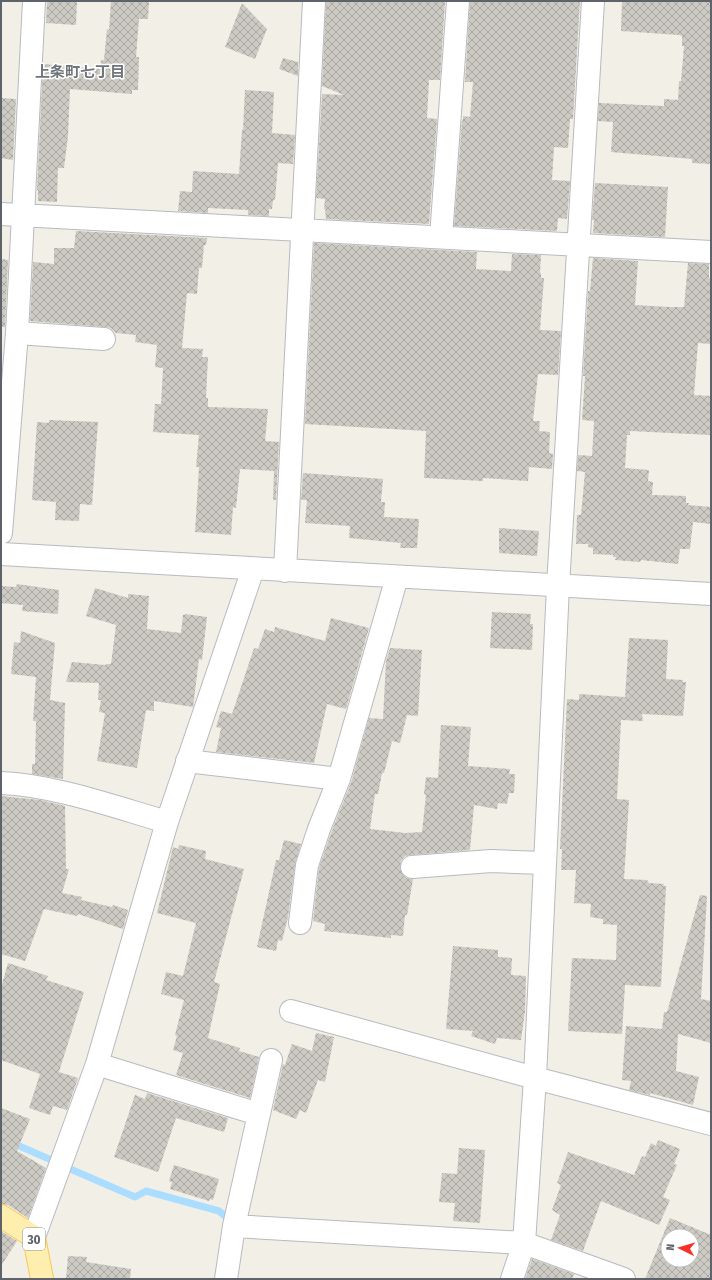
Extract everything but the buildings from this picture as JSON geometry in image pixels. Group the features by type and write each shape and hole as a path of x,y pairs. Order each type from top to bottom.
{"main road":[{"name":"30","path":"1,1216 34,1237 42,1279"}],"street":[{"path":"1,533 16,333 34,1"},
{"path":"285,570 301,230 314,1"},
{"path":"441,237 458,1"},
{"path":"512,1279 524,1243 535,1078 558,586 593,1"},
{"path":"1,214 711,252"},
{"path":"16,333 104,339"},
{"path":"1,554 711,594"},
{"path":"34,1237 97,1064 167,822 253,569"},
{"path":"300,923 307,865 319,829 339,779 397,577"},
{"path":"187,761 339,779"},
{"path":"1,783 11,783 61,792 167,822"},
{"path":"412,867 491,861 544,863"},
{"path":"291,1011 535,1078 711,1124"},
{"path":"226,1279 234,1226 271,1060"},
{"path":"97,1064 258,1114"},
{"path":"234,1226 524,1243 624,1279"}],"waterway":[{"path":"1,1138 56,1162"},
{"path":"68,1168 135,1197 146,1191 219,1211 225,1216"}],"district":[{"name":"上条町七丁目","path":"80,72"}]}
